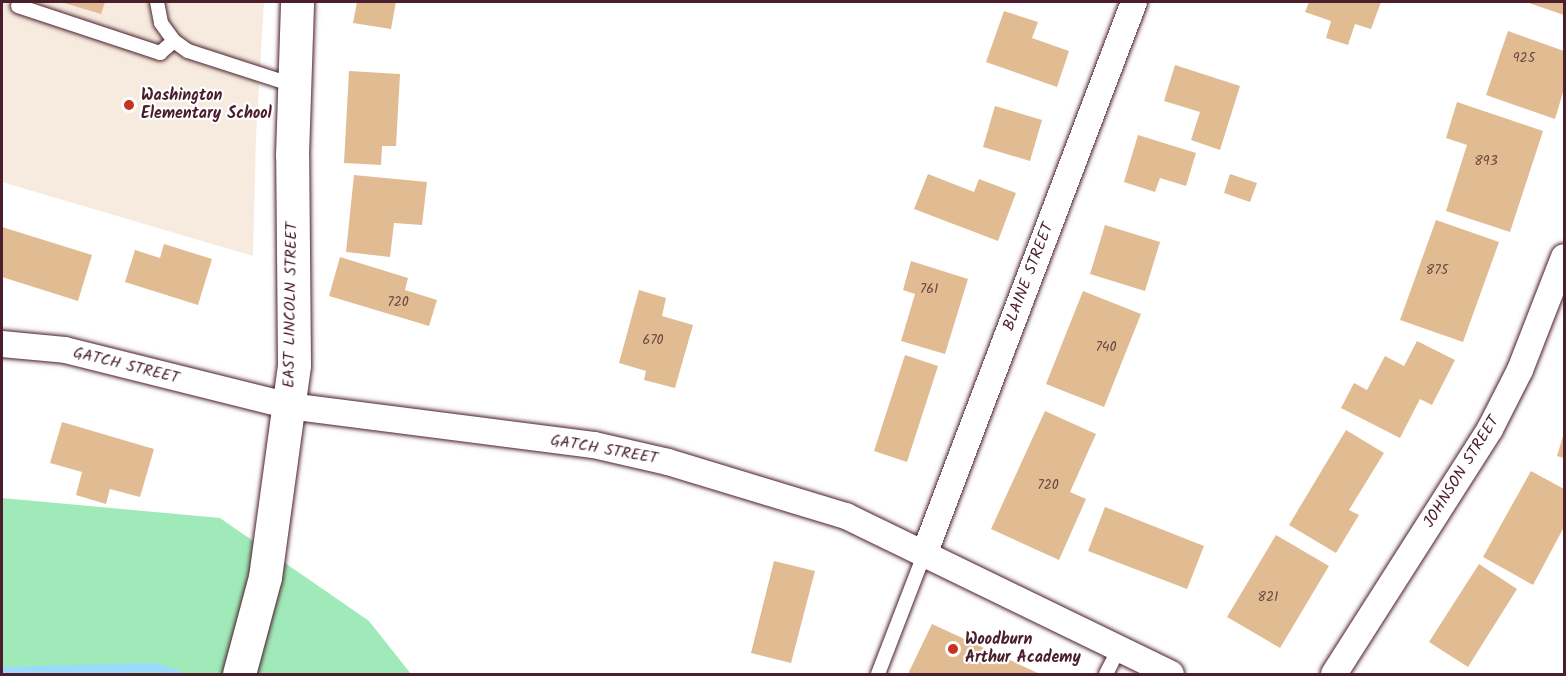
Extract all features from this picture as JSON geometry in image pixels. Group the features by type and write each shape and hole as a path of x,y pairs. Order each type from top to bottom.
{"street":[{"name":"EAST LINCOLN STREET","path":"239,675 265,577 294,365 293,85 297,2"},
{"name":"BLAINE STREET","path":"925,552 1134,2"},
{"name":"JOHNSON STREET","path":"1334,675 1490,429 1520,370 1555,311 1564,257"},
{"name":"GATCH STREET","path":"2,344 65,350 289,406 594,445 668,462 836,512 925,552 1171,675"}],"lane":[{"path":"157,2 161,24 174,41 188,51 293,85"},
{"path":"18,6 160,52 174,41"},
{"path":"878,675 925,552"},
{"path":"1106,675 1119,649"}],"shaded area":[{"name":"Washington Elementary School","path":"2,2 264,2 256,136 253,256 2,182"}],"green space":[{"path":"2,498 220,518 369,621 411,674 2,674"}],"building":[{"path":"61,2 105,2 101,14"},
{"path":"357,2 396,2 391,29 353,23"},
{"path":"1309,2 1381,2 1371,29 1355,24 1348,45 1326,38 1331,21 1305,12"},
{"path":"1526,2 1564,2 1564,15"},
{"path":"1004,11 1038,22 1032,38 1069,51 1057,87 986,62"},
{"path":"1508,31 1564,51 1564,89 1555,119 1486,95"},
{"path":"1175,65 1240,86 1220,150 1191,140 1200,112 1164,101"},
{"path":"349,71 400,74 396,146 382,146 381,165 344,163"},
{"path":"1457,102 1543,131 1510,232 1446,211 1467,145 1446,138"},
{"path":"995,106 1042,120 1030,161 983,147"},
{"path":"1138,135 1196,153 1186,186 1160,178 1155,192 1124,182"},
{"path":"928,174 974,192 979,179 1016,193 998,241 914,209"},
{"path":"1230,174 1257,183 1250,202 1224,193"},
{"path":"354,175 427,182 422,225 394,223 390,257 346,252"},
{"path":"1436,220 1499,242 1463,342 1400,320"},
{"path":"1105,225 1160,242 1145,291 1090,274"},
{"path":"2,227 92,255 78,301 2,277"},
{"path":"164,244 212,259 198,305 125,282 135,250 160,258"},
{"path":"340,257 408,278 405,290 437,300 429,326 329,296"},
{"path":"911,261 968,279 945,354 901,341 915,294 903,290"},
{"path":"639,290 666,298 662,316 693,325 675,388 644,380 646,371 619,363"},
{"path":"1083,291 1141,314 1104,407 1046,384"},
{"path":"1417,341 1455,360 1432,405 1420,399 1400,438 1341,408 1354,383 1367,390 1385,356 1404,366"},
{"path":"905,355 938,366 907,462 874,451"},
{"path":"1045,411 1096,434 1070,492 1086,499 1059,560 991,529"},
{"path":"62,422 154,449 140,497 110,489 106,504 76,495 82,472 50,463"},
{"path":"1346,430 1384,453 1349,510 1359,515 1336,553 1289,525"},
{"path":"1564,433 1564,458 1557,456"},
{"path":"1531,471 1564,489 1564,527 1533,585 1483,557"},
{"path":"1105,507 1204,546 1187,589 1088,551"},
{"path":"1276,535 1329,566 1280,648 1227,617"},
{"path":"774,561 815,571 791,663 751,653"},
{"path":"1479,564 1517,589 1468,667 1429,642"},
{"name":"Woodburn Arthur Academy","path":"932,624 1040,674 908,674"}],"waterway":[{"path":"2,671 154,667 177,674"}],"place":[{"name":"Washington Elementary School","path":"129,105"},
{"name":"Woodburn Arthur Academy","path":"953,649"}]}
